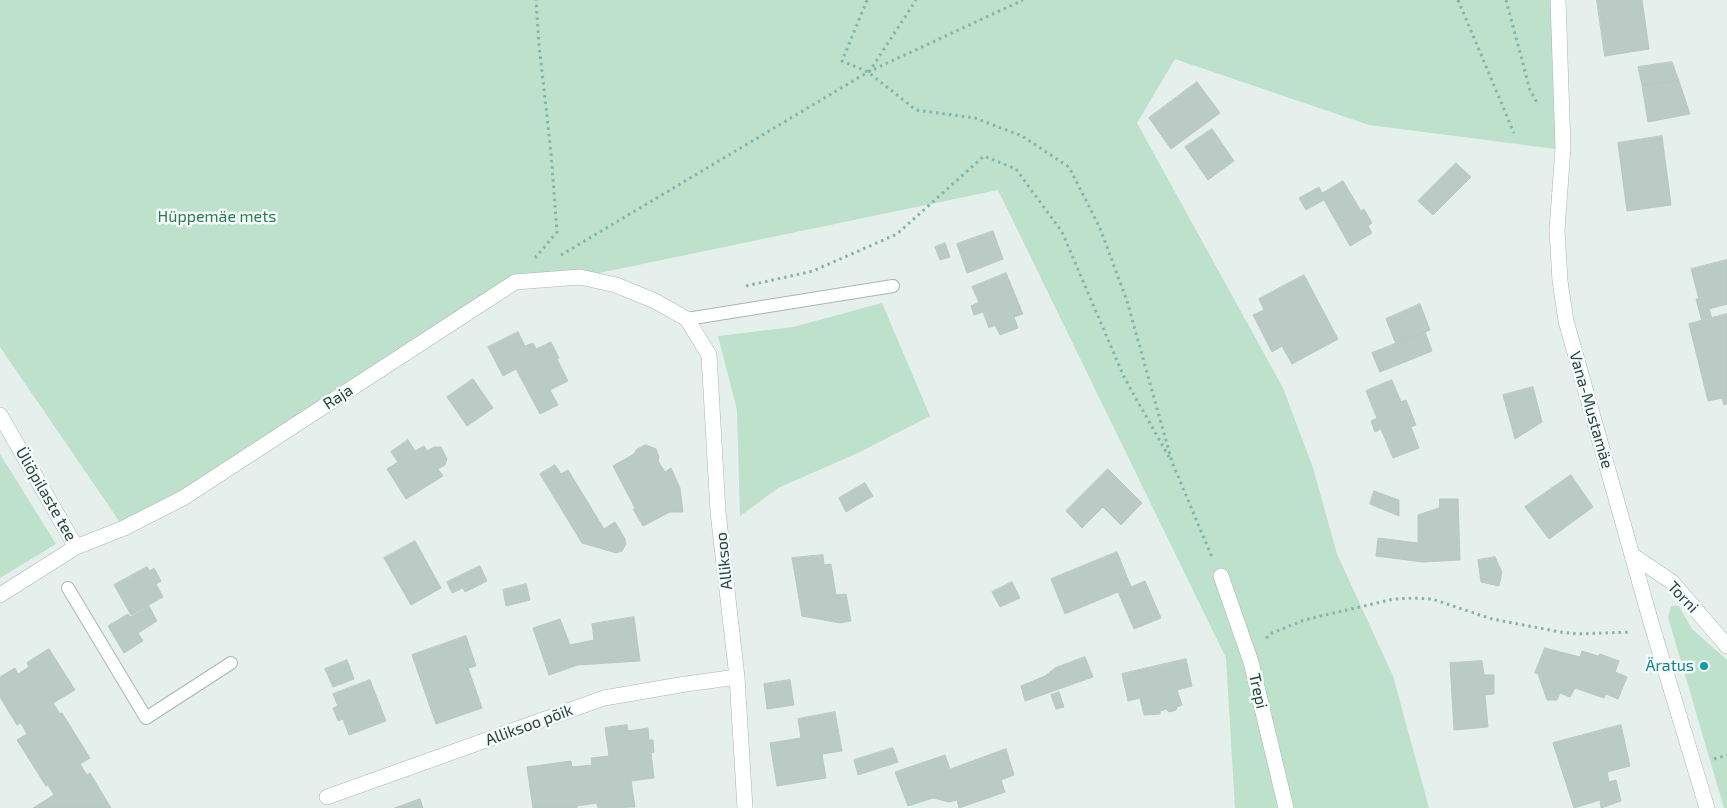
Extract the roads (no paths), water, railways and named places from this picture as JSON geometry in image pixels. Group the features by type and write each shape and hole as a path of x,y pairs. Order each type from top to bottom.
{"street":[{"name":"Vana-Mustamäe","path":"1558,0 1563,148 1557,230 1560,281 1566,321 1652,626 1707,808"},
{"name":"Raja","path":"0,595 76,547 124,528 183,498 515,282 589,279 616,285 655,301 687,319"},
{"name":"Alliksoo","path":"687,319 709,355 718,512 737,677 745,808"},
{"name":"Üliõpilaste tee","path":"0,415 76,547"},
{"name":"Torni","path":"1632,555 1672,582 1727,646"},
{"name":"Trepi","path":"1220,576 1251,662 1286,808"},
{"name":"Alliksoo põik","path":"326,797 604,698 737,677"}],"lane":[{"path":"687,319 893,286"},
{"path":"68,588 146,718 231,663"}],"place":[{"name":"Äratus","path":"1704,666"}],"park label":[{"name":"Hüppemäe mets","path":"217,217"}]}
